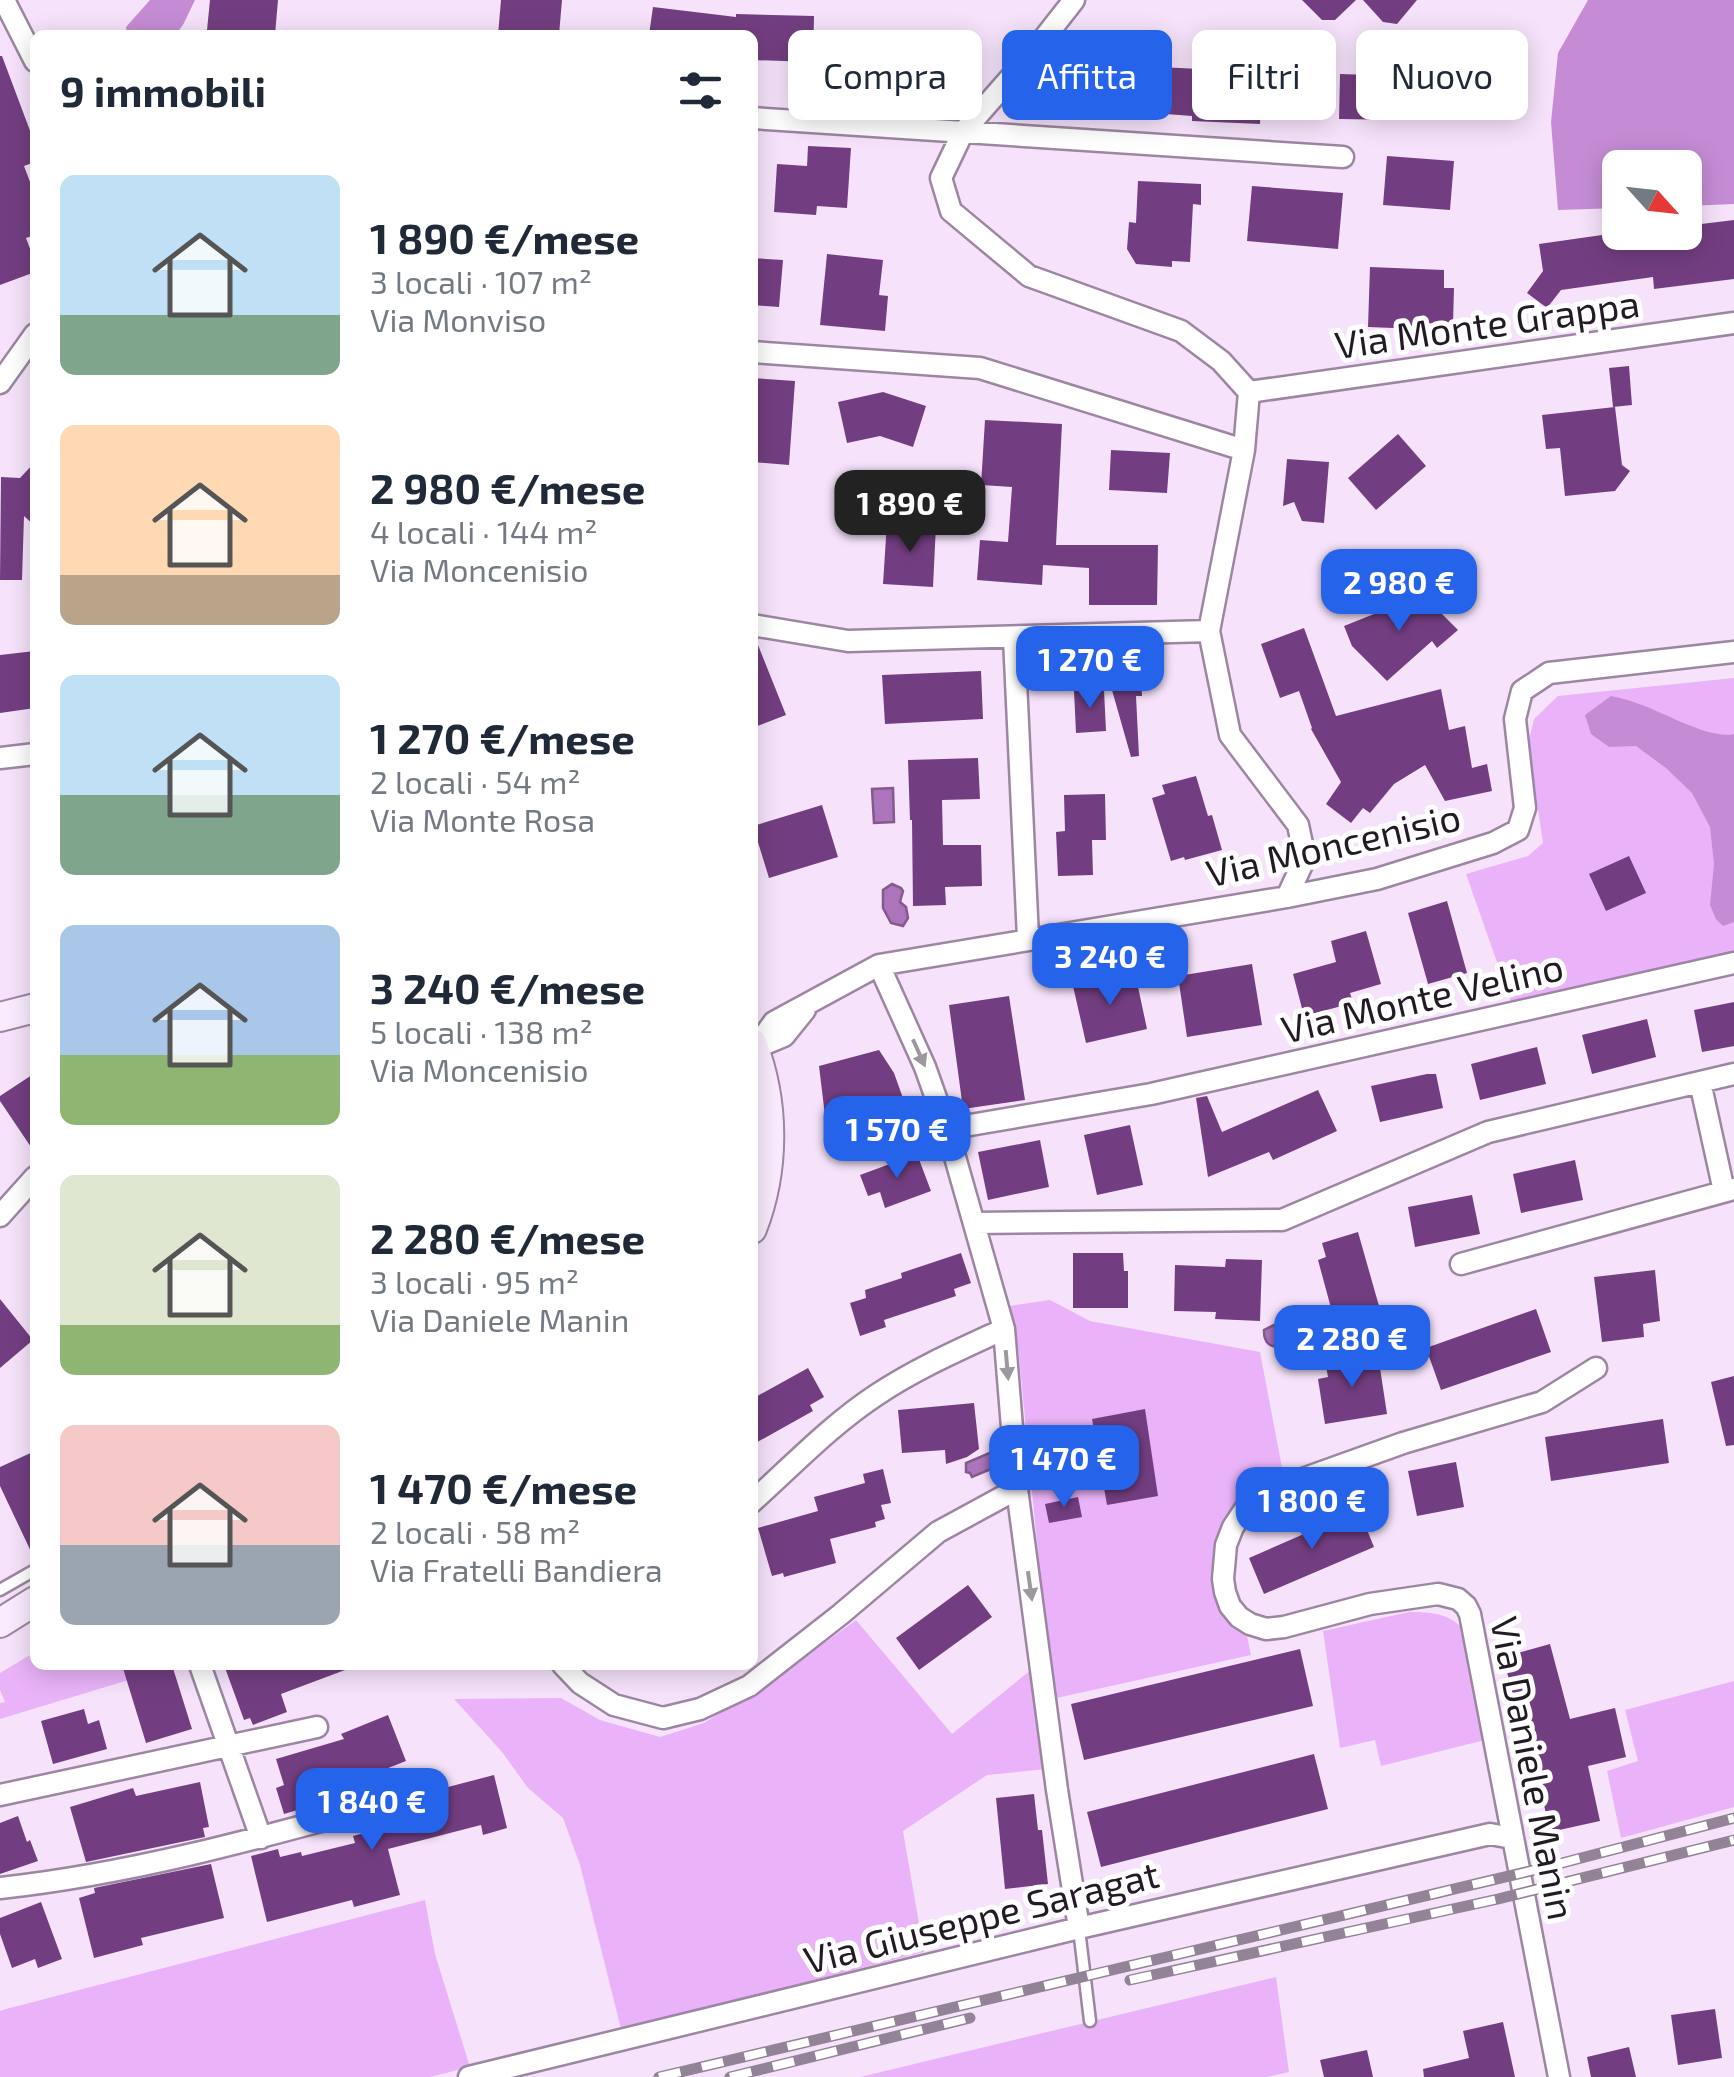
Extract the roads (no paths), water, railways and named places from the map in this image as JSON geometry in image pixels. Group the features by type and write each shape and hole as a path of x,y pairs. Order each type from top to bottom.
{"street":[{"path":"4,0 30,51"},
{"path":"1074,0 963,132 941,178 951,211 1028,276 1181,331 1221,361 1250,392 1244,450 1209,631 1230,735 1298,824 1305,858 1287,896"},
{"path":"758,118 1343,157"},
{"name":"Via Monte Grappa","path":"1250,392 1734,323"},
{"path":"0,382 30,341"},
{"path":"758,352 980,368 1244,450"},
{"path":"758,626 848,642 1209,631"},
{"path":"1014,638 1028,938"},
{"name":"Via Moncenisio","path":"758,1040 774,1022 878,965 1377,879 1493,844 1518,830 1525,808 1515,719 1522,691 1549,673 1734,652"},
{"path":"0,758 30,755"},
{"name":"Via Monte Velino","path":"947,1128 1151,1094 1734,963"},
{"path":"878,965 925,1067 947,1128 1004,1329 1017,1490 1078,1928"},
{"path":"0,1017 30,1009"},
{"path":"758,1061 770,1131 764,1193 758,1211"},
{"path":"974,1224 1282,1220 1488,1132 1734,1074"},
{"path":"1461,1264 1729,1190 1700,1082"},
{"path":"0,1216 30,1183"},
{"path":"758,1496 839,1422 874,1396 914,1371 1004,1329"},
{"name":"Via Daniele Manin","path":"1559,2077 1466,1606 1458,1599 1438,1594 1370,1604 1266,1629 1239,1617 1230,1606 1223,1578 1226,1545 1233,1527 1245,1509 1262,1496 1403,1443 1542,1402 1596,1368"},
{"path":"568,1670 614,1706 663,1718 700,1709 750,1686 938,1532 1017,1490"},
{"path":"0,1623 30,1604"},
{"path":"202,1670 260,1838"},
{"path":"0,1795 317,1727"},
{"path":"0,1888 57,1882 260,1838 387,1803 392,1797"},
{"name":"Via Giuseppe Saragat","path":"469,2077 1078,1928 1490,1834 1512,1838"}],"lane":[{"path":"0,1590 30,1573"},
{"path":"1078,1928 1090,2021"}],"railway":[{"path":"659,2077 1543,1868 1734,1818"},
{"path":"1130,1980 1498,1899 1734,1840"},
{"path":"730,2077 970,2018"}]}
